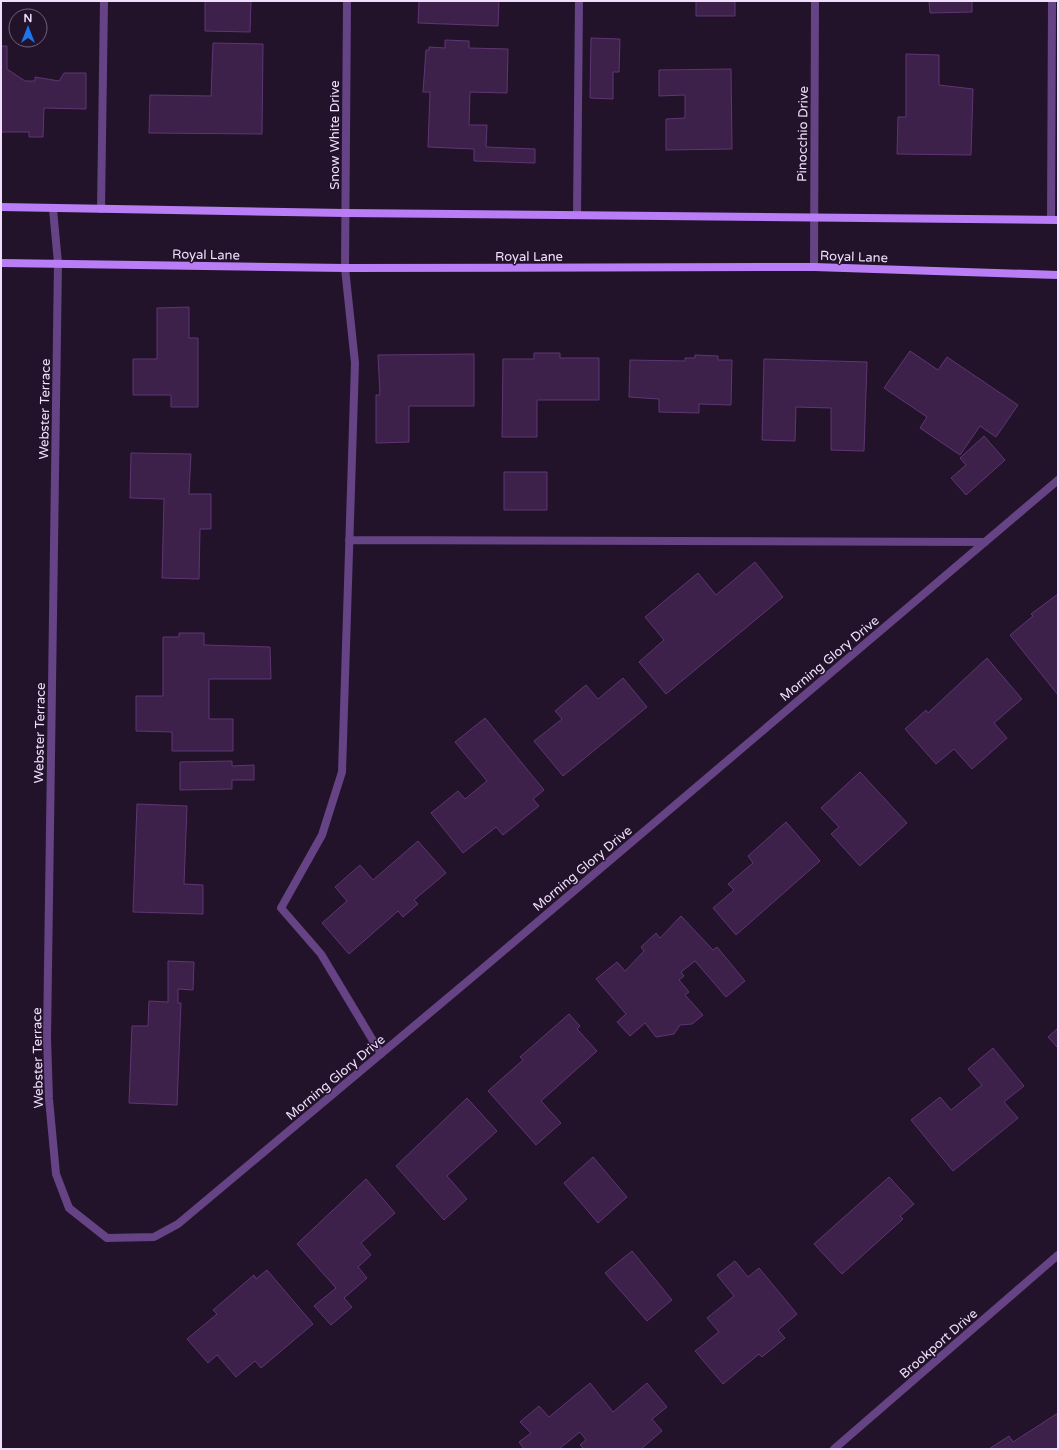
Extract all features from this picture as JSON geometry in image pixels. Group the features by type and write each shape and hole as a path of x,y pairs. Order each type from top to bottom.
{"main road":[{"path":"1,207 102,210 345,213 1055,219"},
{"name":"Royal Lane","path":"1,263 345,268 814,267 1058,274"}],"street":[{"path":"102,210 104,1"},
{"name":"Snow White Drive","path":"347,1 345,268 355,363 342,772 322,835 281,908 321,954 381,1054"},
{"path":"577,215 579,1"},
{"name":"Pinocchio Drive","path":"814,267 815,1"},
{"path":"1052,1 1055,219"},
{"name":"Webster Terrace","path":"53,208 58,263 47,1039 48,1099 56,1174 69,1208 107,1238"},
{"name":"Morning Glory Drive","path":"107,1238 154,1237 178,1224 381,1054 1058,480"},
{"path":"350,540 985,542"},
{"name":"Brookport Drive","path":"834,1449 1058,1255"}],"building":[{"path":"205,1 251,1 250,32 205,31"},
{"path":"419,1 499,1 498,26 418,23"},
{"path":"696,1 735,1 735,16 696,16"},
{"path":"929,1 972,1 972,12 930,13"},
{"path":"591,38 620,39 619,72 613,72 613,99 590,98"},
{"path":"445,40 469,41 469,48 508,49 507,93 470,92 469,125 487,125 486,147 535,149 535,163 474,161 474,149 428,147 430,92 423,92 426,50 429,50 429,47 445,48"},
{"path":"213,43 263,44 262,134 149,133 150,95 211,96"},
{"path":"1,46 7,46 7,69 25,81 35,81 35,77 59,81 64,73 86,73 86,109 44,108 43,137 29,137 29,132 1,132"},
{"path":"906,54 939,55 939,85 973,89 971,155 897,154 898,117 906,117"},
{"path":"731,69 732,149 666,150 666,119 685,118 685,95 659,96 659,70"},
{"path":"189,307 189,338 198,338 198,407 171,407 171,395 133,395 133,359 157,359 157,308"},
{"path":"910,351 938,370 947,357 1018,405 996,437 980,426 960,455 920,428 927,417 884,388"},
{"path":"534,353 560,353 560,358 599,358 599,400 537,400 537,437 502,437 503,359 534,359"},
{"path":"474,354 474,406 409,406 409,442 376,443 376,395 380,395 378,355"},
{"path":"695,355 718,356 718,360 732,360 731,405 699,404 699,413 659,412 659,399 629,397 630,360 685,361 685,358 695,358"},
{"path":"764,359 867,362 864,451 831,450 831,408 796,407 795,441 762,440"},
{"path":"984,436 1005,460 966,495 951,478 966,465 960,458"},
{"path":"131,453 191,454 189,494 211,494 211,529 200,529 199,579 162,578 164,499 130,498"},
{"path":"504,472 547,472 547,510 504,510"},
{"path":"755,562 783,597 666,694 639,662 664,640 645,617 698,573 716,595"},
{"path":"1058,594 1058,695 1010,635 1033,616 1031,614"},
{"path":"179,633 204,633 204,645 270,647 271,679 209,679 209,719 233,719 233,751 172,751 172,732 136,731 136,696 163,696 163,637 179,637"},
{"path":"987,658 1022,699 994,723 1007,738 972,769 954,749 936,764 905,729 926,710 928,713"},
{"path":"623,678 647,707 563,776 534,741 562,719 555,711 586,685 598,699"},
{"path":"485,718 544,790 533,799 539,806 503,835 496,827 463,853 431,813 458,791 465,799 487,781 455,742"},
{"path":"232,761 232,766 254,765 254,780 232,780 232,789 180,790 180,762"},
{"path":"860,772 907,823 860,866 831,834 839,827 821,808"},
{"path":"137,804 187,806 184,884 203,885 203,914 133,912"},
{"path":"786,822 820,861 736,935 713,908 734,890 728,884 753,863 748,856"},
{"path":"418,841 446,873 414,900 418,904 403,917 398,911 349,954 322,923 347,901 335,887 360,865 373,880"},
{"path":"681,916 713,950 717,947 745,981 726,997 695,961 681,972 684,976 679,980 689,992 685,995 703,1015 692,1024 680,1025 674,1034 656,1037 645,1023 630,1036 617,1022 626,1014 596,979 617,962 625,971 644,951 641,947 656,933 660,938"},
{"path":"168,961 194,962 193,990 178,989 178,1003 181,1003 177,1105 129,1103 132,1026 148,1026 149,1001 168,1002"},
{"path":"569,1014 580,1026 577,1029 597,1051 541,1101 561,1123 536,1145 488,1091 523,1060 520,1057"},
{"path":"1058,1028 1058,1048 1048,1037"},
{"path":"993,1048 1024,1086 1004,1102 1018,1118 953,1171 911,1120 940,1097 951,1110 982,1085 968,1069"},
{"path":"467,1098 497,1131 447,1176 467,1199 444,1220 396,1166"},
{"path":"593,1157 627,1197 598,1223 564,1183"},
{"path":"889,1177 914,1204 900,1216 903,1219 842,1274 814,1244"},
{"path":"366,1179 395,1213 361,1243 371,1255 358,1267 367,1278 344,1298 352,1307 331,1325 314,1306 336,1288 297,1244"},
{"path":"632,1251 672,1300 647,1321 605,1273"},
{"path":"735,1261 748,1277 759,1268 797,1314 778,1330 785,1338 762,1357 759,1354 723,1384 695,1351 719,1332 707,1318 734,1296 717,1275"},
{"path":"267,1270 313,1324 261,1368 255,1361 236,1377 217,1355 208,1363 187,1339 217,1314 213,1310 254,1275 256,1279"},
{"path":"590,1383 613,1412 647,1383 667,1407 652,1419 662,1431 641,1449 584,1449 580,1445 586,1440 580,1432 559,1449 524,1449 519,1442 531,1433 520,1422 539,1406 549,1417"},
{"path":"1058,1413 1058,1449 989,1449 1009,1436 1013,1442"}]}
